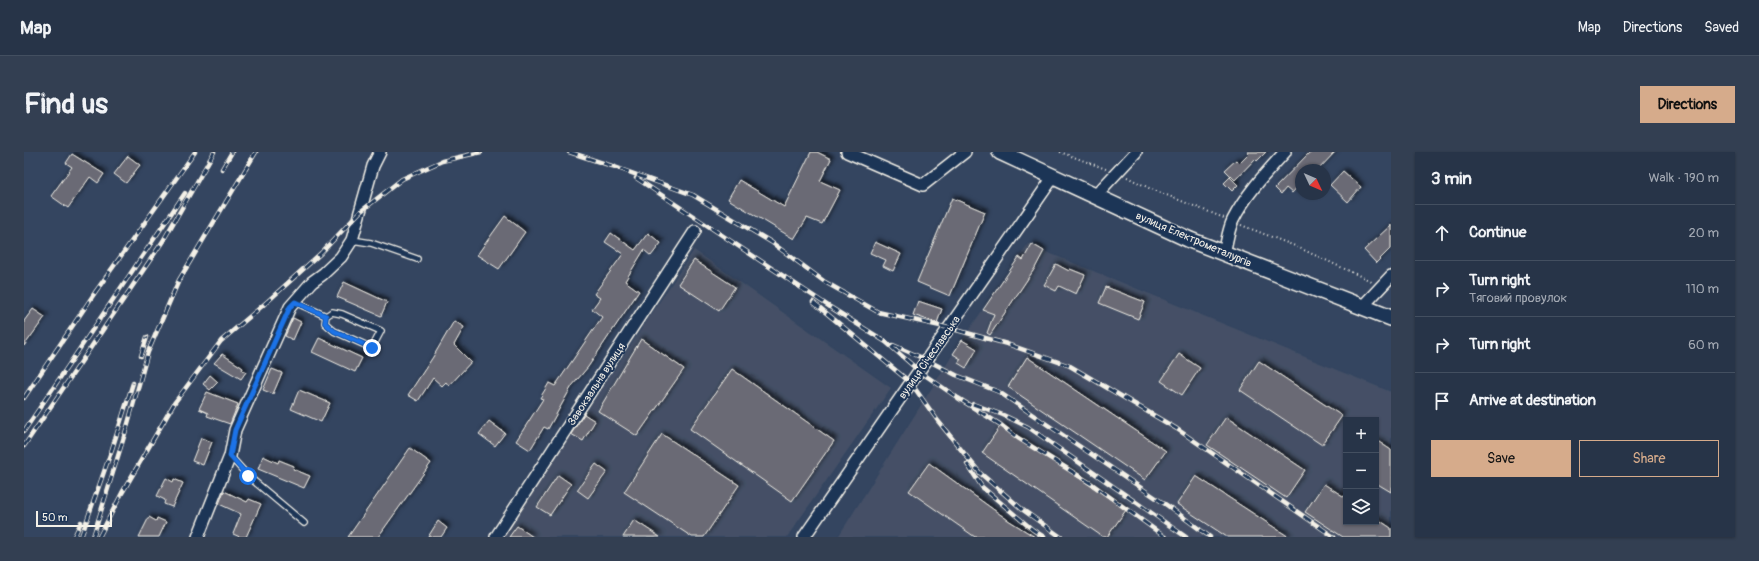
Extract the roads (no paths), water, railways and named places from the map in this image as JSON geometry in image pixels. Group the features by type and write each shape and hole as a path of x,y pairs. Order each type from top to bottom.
{"main road":[{"name":"вулиця Електрометалургів","path":"1000,152 1190,240 1391,318"}],"street":[{"path":"198,537 230,456 235,430 290,307 312,282 341,257 352,240 373,166 380,152"},
{"path":"847,152 923,185 964,152"},
{"path":"1095,196 1136,152"},
{"path":"1224,253 1232,221 1245,199 1254,186 1285,152"},
{"name":"вулиця Січеславська","path":"804,537 1054,176"},
{"name":"Завокзальна вулиця","path":"496,537 695,231"},
{"path":"1362,307 1391,276"}],"lane":[{"path":"352,240 372,243 417,259"},
{"path":"295,302 326,316"},
{"path":"332,312 342,314 380,331 372,348 334,331 325,323 326,316 332,312"},
{"path":"230,456 248,476 304,523"}],"railway":[{"path":"24,398 96,291 195,152"},
{"path":"24,446 163,241 214,152"},
{"path":"222,169 232,152"},
{"path":"93,537 127,427 148,352 179,280 256,152"},
{"path":"99,537 122,493 175,402 221,341 321,253 360,212 402,179 442,161 481,152"},
{"path":"569,152 693,195 771,242 825,282 878,312 949,328 1007,344 1070,366 1177,429 1334,537"},
{"path":"636,178 830,307 886,342 919,371 1001,425 1018,438 1092,484 1165,537"},
{"path":"24,431 185,193"},
{"path":"813,302 911,383 938,421 980,473 1023,510 1061,537"},
{"path":"141,356 147,337"},
{"path":"893,345 956,375 999,392 1168,506 1210,537"},
{"path":"81,537 112,449 133,383"},
{"path":"973,404 1003,415 1028,427 1186,537"},
{"path":"967,464 982,487 1033,530 1044,537"},
{"path":"74,537 81,522"}]}
